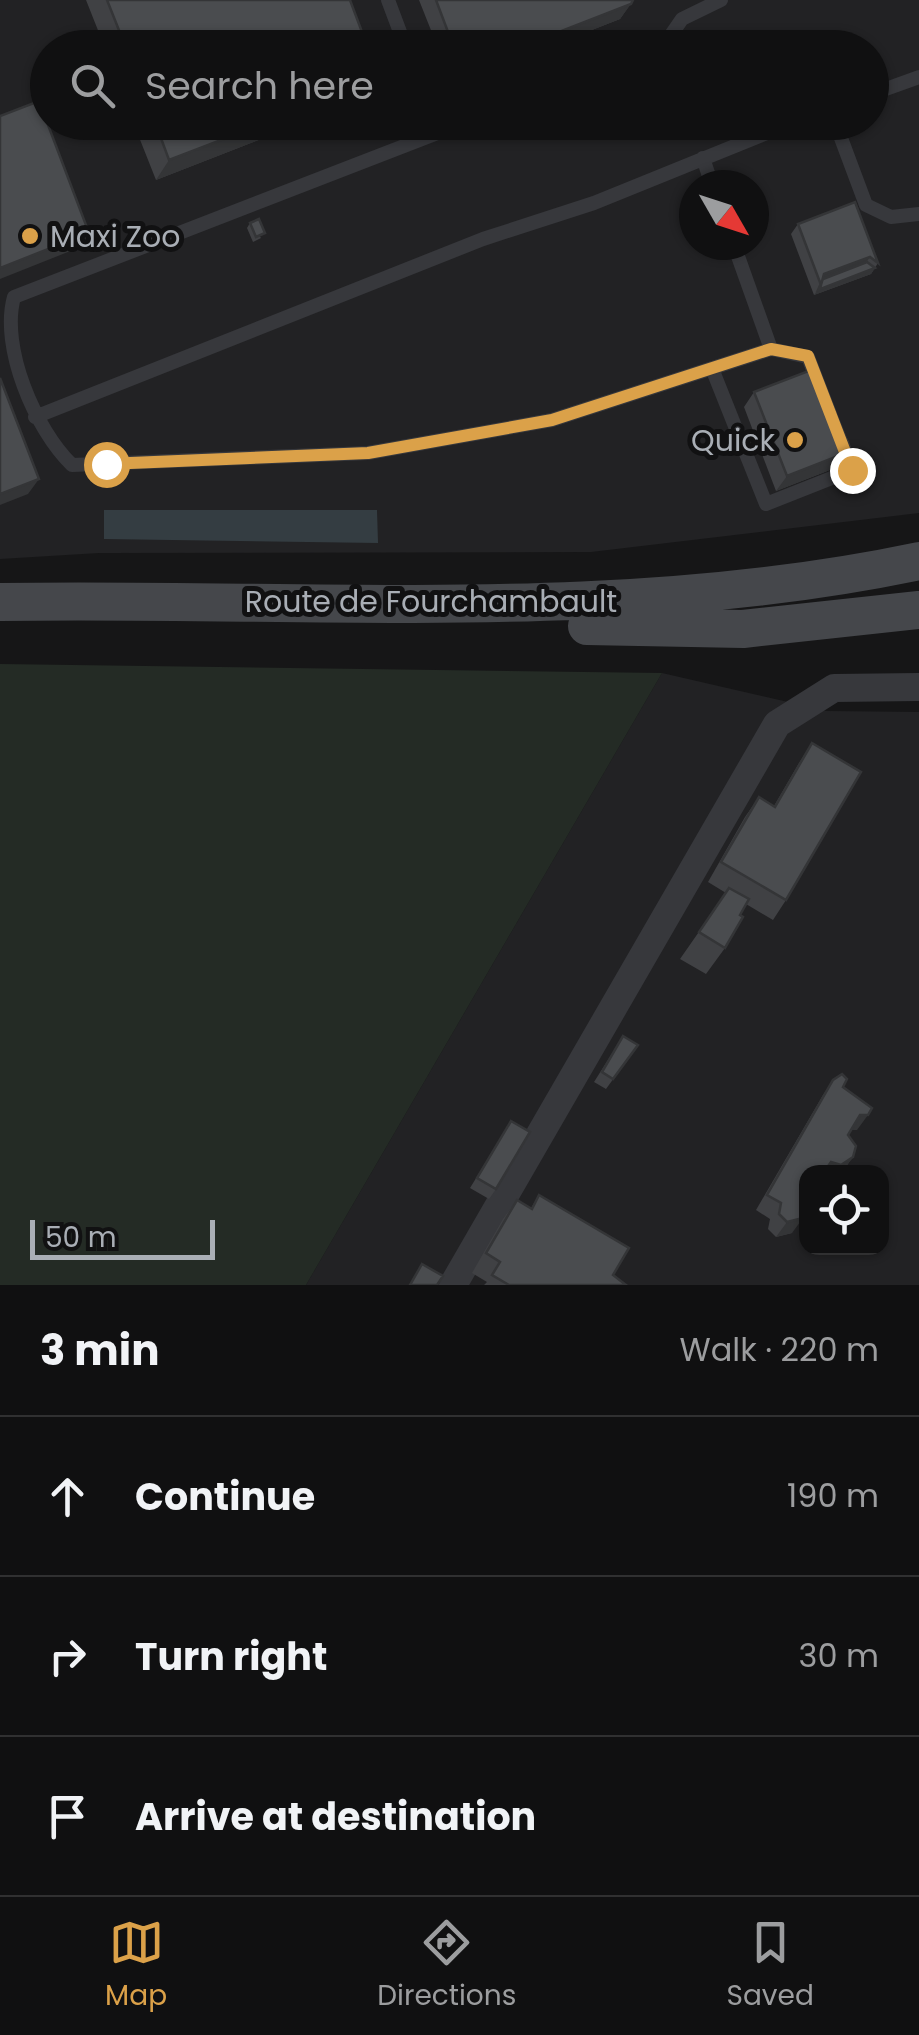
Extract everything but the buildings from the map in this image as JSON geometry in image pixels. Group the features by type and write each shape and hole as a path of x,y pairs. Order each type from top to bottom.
{"main road":[{"name":"Route de Fourchambault","path":"0,602 506,606 634,601 919,561"},
{"path":"0,624 144,618 743,629 919,610"}],"street":[{"path":"453,1285 777,724 834,688 919,687"}],"lane":[{"path":"388,0 399,30"},
{"path":"674,30 682,18 721,0"},
{"path":"889,88 919,77"},
{"path":"408,140 14,297 7,314 6,336 50,444 72,465 368,453 552,420 714,371 771,349 808,356 852,470 766,504 714,371"},
{"path":"36,417 748,140"},
{"path":"842,140 866,206 891,217 919,214"},
{"path":"702,158 706,170"},
{"path":"739,260 771,349"}],"shaded area":[{"path":"0,0 919,0 919,513 591,552 99,553 0,559"},
{"path":"104,510 377,510 378,543 104,539"},
{"path":"0,664 662,673 306,1285 0,1285"},
{"path":"662,673 827,711 919,712 919,1285 306,1285"}],"place":[{"name":"Maxi Zoo","path":"30,236"},
{"name":"Quick","path":"795,440"}],"route":[{"path":"106,464 368,453 552,420 714,371 771,349 808,356 852,470"}]}
